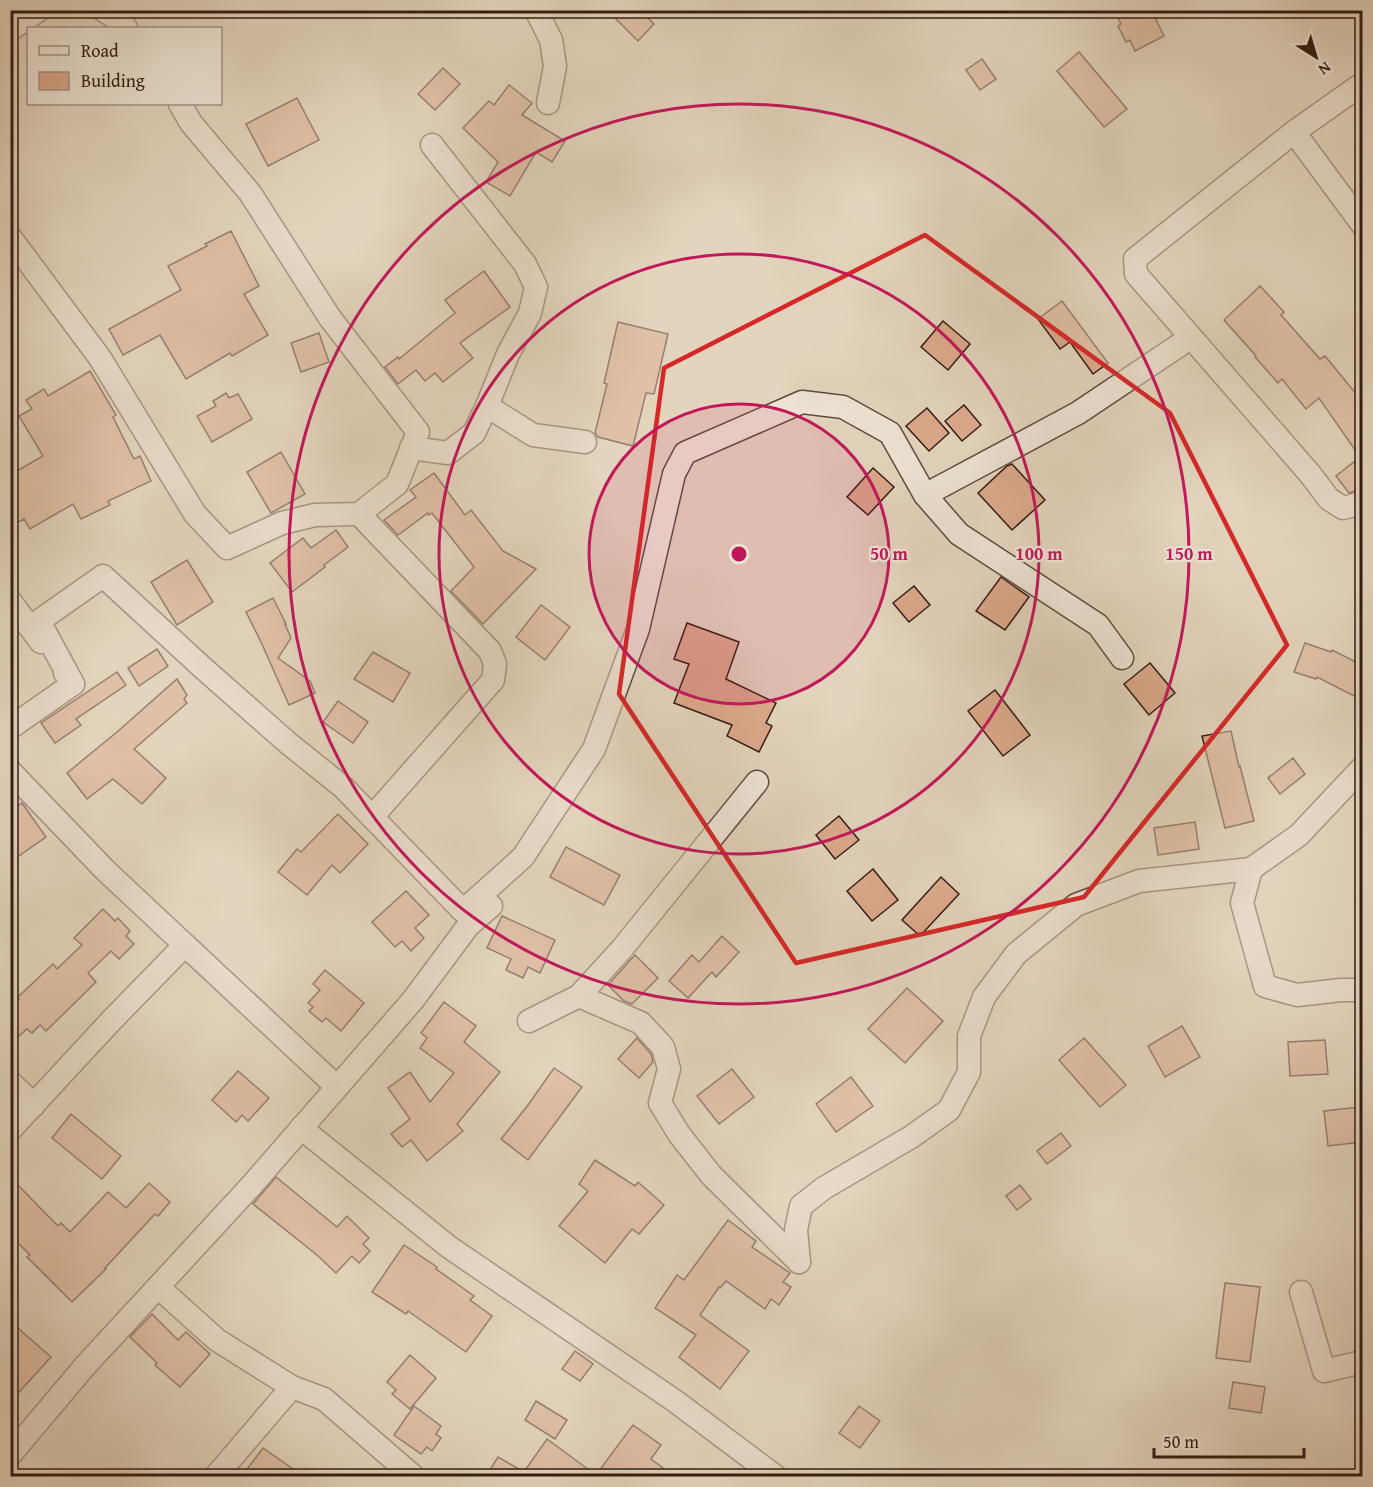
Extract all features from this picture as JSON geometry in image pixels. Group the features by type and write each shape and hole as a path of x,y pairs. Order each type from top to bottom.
{"street":[{"path":"10,30 39,10"},
{"path":"103,10 121,21 125,27"},
{"path":"536,10 551,40 555,66 548,103"},
{"path":"1362,84 1294,132 1135,259 1136,274 1329,499 1344,508 1362,503"},
{"path":"10,237 100,358 195,514 227,548 282,523 315,515 359,514 397,484 418,432 330,318 250,192 191,123 181,105"},
{"path":"1294,132 1362,224"},
{"path":"411,448 448,453 474,434 508,354 530,313 536,287 525,264 432,145"},
{"path":"925,495 1078,413 1191,338"},
{"path":"74,684 39,621 103,576 202,668 344,788 464,911 523,857 594,749 638,629 674,474 685,453 802,402 843,406 890,433 925,495 959,534 1098,625 1122,658"},
{"path":"487,405 533,435 585,442"},
{"path":"359,514 490,651 495,664 493,680 372,817"},
{"path":"10,601 74,684"},
{"path":"10,728 74,684"},
{"path":"579,996 641,1023 663,1047 669,1069 660,1103 679,1134 711,1175 799,1262 796,1230 801,1206 824,1188 911,1137 949,1110 969,1072 969,1036 984,997 1016,954 1076,905 1139,881 1251,869 1299,835 1362,768"},
{"path":"10,771 105,870 337,1087"},
{"path":"529,1021 579,996 621,950 757,782"},
{"path":"1251,869 1242,903 1265,986 1297,995 1362,990"},
{"path":"10,1455 85,1366 251,1186 337,1087 412,1000 468,926 513,887"},
{"path":"10,1130 185,945"},
{"path":"10,1082 34,1105"},
{"path":"301,1128 449,1247 675,1401 775,1476"},
{"path":"158,1287 217,1340 292,1387 324,1399 413,1476"},
{"path":"1301,1292 1324,1371 1362,1362"},
{"path":"216,1476 292,1387"}],"highlighted area":[{"path":"925,235 1170,413 1287,645 1084,897 796,963 619,694 664,368"}],"building":[{"path":"607,10 640,10 654,24 638,41"},
{"path":"1114,10 1151,10 1164,36 1135,51 1130,40 1126,42 1118,26 1121,24"},
{"path":"1079,52 1127,109 1104,127 1057,71"},
{"path":"982,59 996,79 980,90 966,70"},
{"path":"443,68 460,84 435,110 418,94"},
{"path":"509,85 532,103 522,115 565,141 552,162 536,152 510,196 486,182 498,162 463,128 489,101 494,105"},
{"path":"297,98 319,140 268,166 246,124"},
{"path":"231,231 259,286 244,294 268,335 232,356 230,353 186,379 160,335 123,355 109,329 181,290 168,266"},
{"path":"484,271 510,307 460,343 473,358 443,382 435,373 425,381 416,370 398,384 385,367 398,357 399,359 455,313 445,300"},
{"path":"1260,286 1284,312 1281,315 1320,359 1325,356 1362,401 1362,487 1358,490 1349,493 1336,476 1360,457 1319,398 1306,409 1282,379 1278,383 1224,320"},
{"path":"1062,301 1108,363 1093,374 1070,342 1060,349 1038,319"},
{"path":"943,321 970,344 948,370 921,347"},
{"path":"618,322 668,334 654,394 646,393 633,446 598,437 595,433 607,384 604,383"},
{"path":"319,333 329,362 301,372 291,343"},
{"path":"90,371 116,415 113,417 134,459 140,456 151,481 108,501 110,505 81,519 73,504 30,529 24,519 15,524 10,515 10,475 43,456 19,416 32,409 26,400 44,389 48,396"},
{"path":"226,393 229,398 238,394 252,419 212,442 197,416 216,406 213,401"},
{"path":"964,405 981,425 962,441 945,421"},
{"path":"927,408 949,433 929,451 906,426"},
{"path":"281,452 305,494 271,513 247,472"},
{"path":"1012,464 1045,500 1012,530 978,493"},
{"path":"873,468 894,487 868,515 847,497"},
{"path":"434,473 465,515 471,510 503,551 536,569 483,624 451,591 474,567 432,513 429,515 428,513 398,535 384,520 416,497 410,490"},
{"path":"336,530 348,547 292,592 270,563 303,538 311,548"},
{"path":"187,560 213,602 177,625 151,582"},
{"path":"1001,577 1029,597 1005,630 976,611"},
{"path":"914,586 930,605 909,622 893,603"},
{"path":"273,598 291,638 278,658 310,681 315,693 289,705 246,612"},
{"path":"541,605 570,627 545,660 516,637"},
{"path":"687,623 739,642 726,679 776,703 766,723 772,726 759,752 727,736 732,725 674,703 689,664 674,659"},
{"path":"1305,643 1331,652 1332,650 1362,665 1362,700 1317,677 1316,679 1294,672"},
{"path":"157,649 168,666 139,686 128,668"},
{"path":"373,652 410,673 393,702 354,679"},
{"path":"1150,663 1175,693 1149,715 1124,684"},
{"path":"117,672 126,685 76,719 81,725 55,743 41,723"},
{"path":"177,679 187,695 184,699 187,703 134,749 166,778 142,804 113,779 87,799 67,773"},
{"path":"995,690 1030,735 1003,756 968,711"},
{"path":"338,701 368,722 353,743 323,722"},
{"path":"1231,731 1254,821 1225,828 1202,736"},
{"path":"1293,758 1305,774 1280,794 1268,778"},
{"path":"22,803 46,837 10,862 10,811"},
{"path":"338,814 368,844 340,873 332,865 307,895 278,872 297,849 301,852"},
{"path":"839,816 859,840 835,859 816,835"},
{"path":"1195,822 1199,849 1158,855 1154,828"},
{"path":"566,847 620,875 604,905 550,877"},
{"path":"873,869 898,900 872,921 847,891"},
{"path":"941,877 959,894 920,936 902,920"},
{"path":"406,891 429,915 415,928 424,938 411,951 402,941 395,947 372,922"},
{"path":"103,909 115,921 118,918 130,931 126,936 134,944 119,959 111,951 88,973 96,982 46,1031 40,1025 32,1033 27,1029 19,1036 10,1026 10,1007 53,964 57,969 82,945 74,938"},
{"path":"502,916 555,940 540,973 528,967 523,978 506,970 511,959 487,948"},
{"path":"722,936 739,952 716,977 712,972 688,998 669,981 692,955 699,962"},
{"path":"635,955 658,978 632,1004 624,1001 608,985"},
{"path":"325,970 364,1003 341,1031 326,1018 322,1022 309,1011 313,1007 308,1003 320,990 313,984"},
{"path":"907,988 943,1021 905,1063 868,1029"},
{"path":"444,1002 476,1026 464,1042 500,1072 457,1124 463,1131 427,1161 411,1140 402,1147 391,1134 410,1119 388,1088 410,1072 430,1102 454,1073 420,1048 427,1038 421,1033"},
{"path":"1182,1026 1200,1057 1165,1077 1148,1046"},
{"path":"637,1038 651,1054 653,1062 639,1078 618,1059"},
{"path":"1084,1038 1126,1085 1100,1107 1059,1060"},
{"path":"1325,1040 1328,1074 1290,1076 1288,1042"},
{"path":"554,1068 582,1087 528,1160 501,1139"},
{"path":"732,1069 754,1097 719,1124 697,1096"},
{"path":"238,1071 269,1098 248,1121 242,1115 236,1122 212,1100"},
{"path":"851,1077 873,1106 836,1132 816,1104"},
{"path":"1360,1107 1362,1142 1328,1146 1324,1111"},
{"path":"71,1114 121,1156 102,1179 52,1138"},
{"path":"1061,1133 1071,1146 1047,1164 1037,1151"},
{"path":"595,1160 635,1186 638,1182 664,1205 639,1234 632,1229 605,1263 559,1226 588,1191 579,1184"},
{"path":"10,1177 58,1226 61,1223 70,1232 108,1192 126,1208 149,1183 170,1202 158,1216 155,1214 106,1269 72,1302 27,1257 30,1255 10,1235"},
{"path":"276,1177 337,1227 347,1216 369,1238 363,1244 370,1251 359,1263 352,1256 336,1273 253,1204"},
{"path":"1020,1185 1031,1199 1017,1210 1006,1196"},
{"path":"728,1220 756,1241 752,1247 790,1273 783,1282 791,1287 779,1305 771,1299 765,1309 726,1281 719,1287 700,1315 749,1351 720,1389 679,1357 696,1335 655,1308 677,1275 684,1280"},
{"path":"404,1245 474,1296 470,1300 492,1316 466,1352 408,1311 406,1314 372,1292"},
{"path":"1225,1283 1260,1287 1250,1362 1216,1358"},
{"path":"152,1314 178,1340 186,1332 210,1354 180,1387 155,1365 157,1363 130,1337"},
{"path":"10,1321 51,1357 10,1402"},
{"path":"575,1351 593,1364 580,1381 562,1369"},
{"path":"410,1355 436,1378 410,1409 392,1394 396,1390 387,1382"},
{"path":"1233,1382 1265,1387 1261,1413 1229,1408"},
{"path":"536,1401 567,1420 555,1439 525,1420"},
{"path":"414,1406 441,1426 436,1434 441,1438 432,1451 427,1447 421,1454 394,1435"},
{"path":"859,1406 880,1421 860,1448 839,1433"},
{"path":"633,1425 661,1445 651,1459 674,1476 486,1476 498,1457 524,1472 547,1439 596,1475"},
{"path":"263,1448 303,1476 242,1476"}]}
